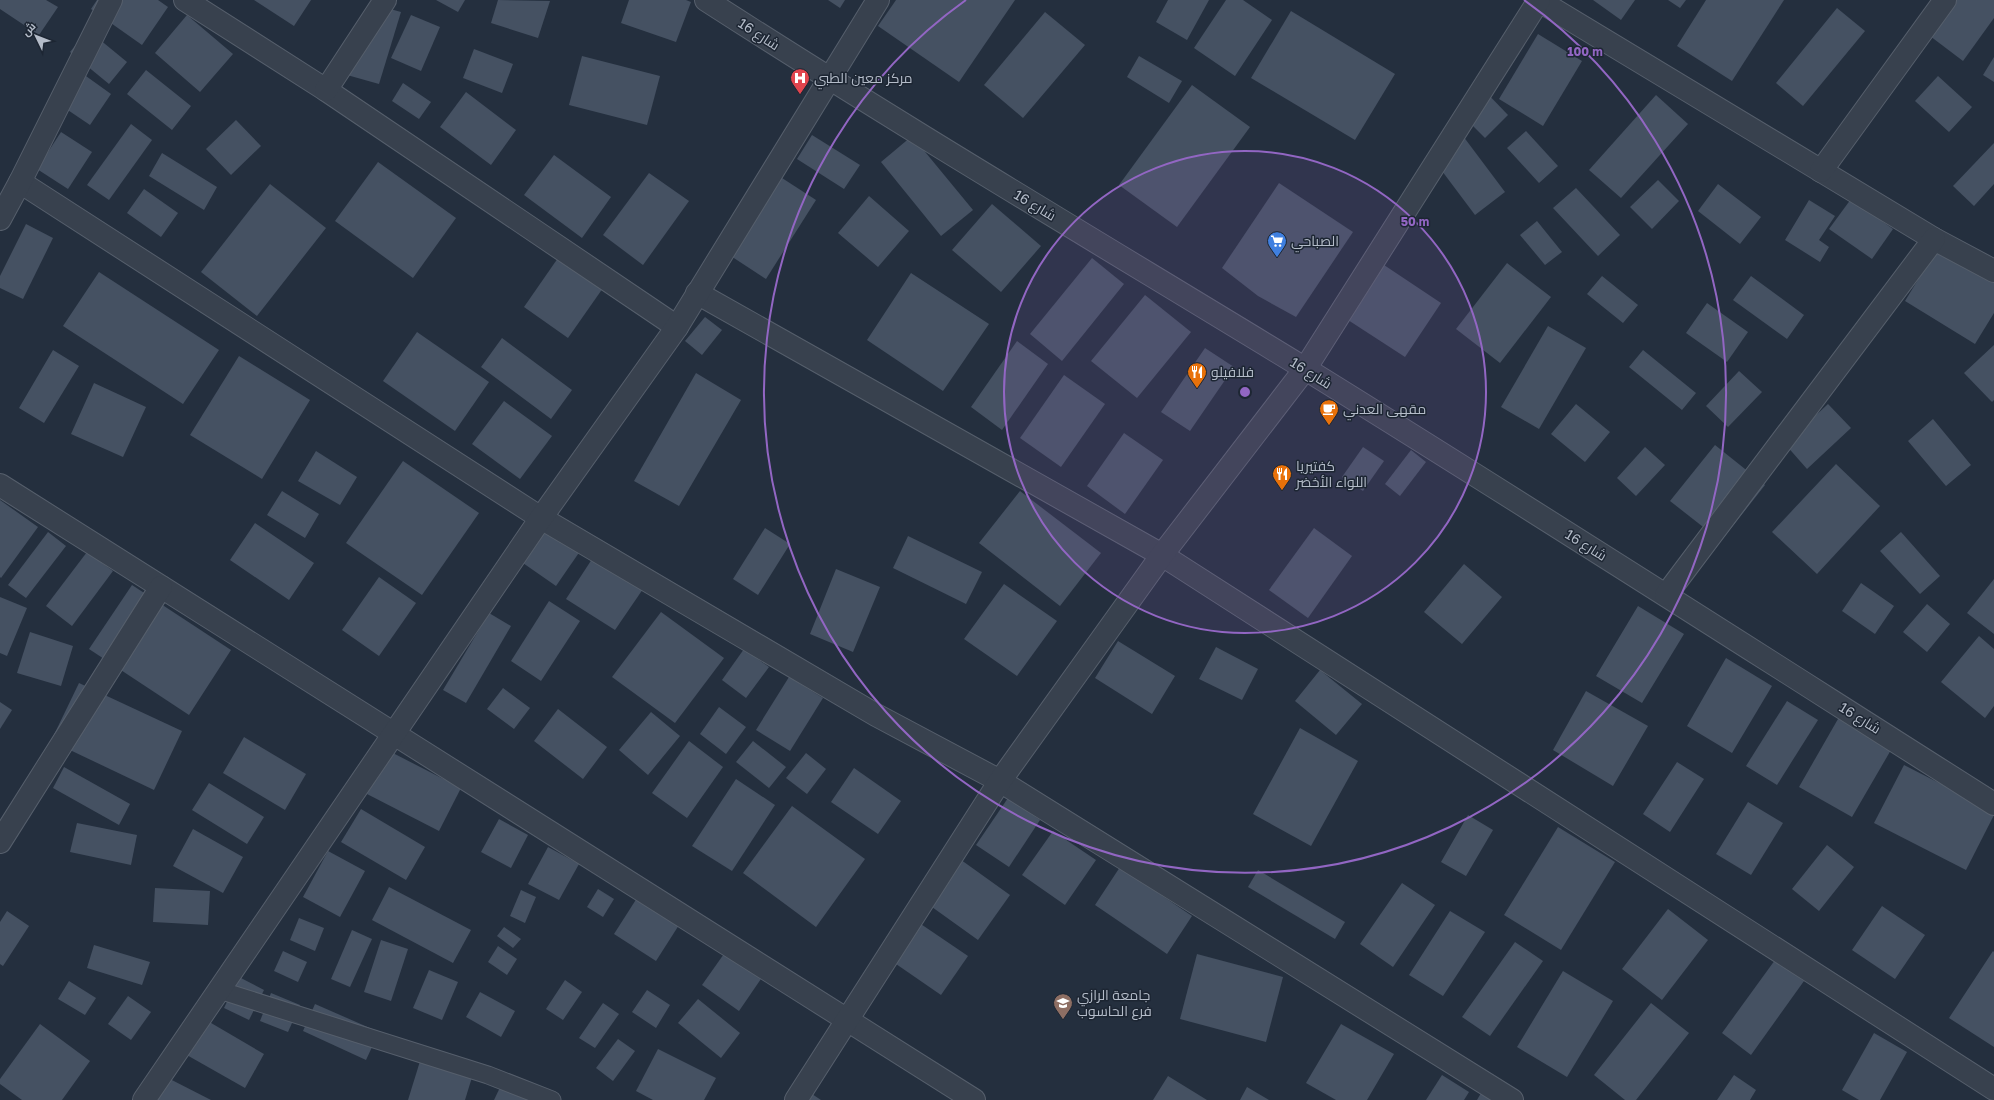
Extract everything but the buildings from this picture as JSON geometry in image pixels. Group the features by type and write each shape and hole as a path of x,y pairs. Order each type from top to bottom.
{"street":[{"path":"0,219 111,0"},
{"path":"185,0 326,90 677,327"},
{"path":"326,90 385,0"},
{"name":"شارع 16","path":"706,0 829,79 1305,369 1666,595 1994,804"},
{"path":"144,1100 392,734 541,518 677,327 878,0"},
{"path":"796,1100 846,1019 1000,781 1162,555 1305,369 1539,0 1934,239 1994,271"},
{"path":"1821,171 1945,0"},
{"path":"20,182 541,518 876,715 1000,781 1512,1100"},
{"path":"1666,595 1934,239"},
{"path":"697,293 1162,555 1994,1089"},
{"path":"0,485 392,734 974,1100"},
{"path":"0,842 161,587"}],"lane":[{"path":"219,990 488,1075 552,1100"}],"place":[{"name":"مركز معين الطبي","path":"800,95"},
{"name":"الصباحي","path":"1277,258"},
{"name":"فلافيلو","path":"1197,389"},
{"name":"مقهى العدني","path":"1329,426"},
{"name":"كفتيريا اللواء الأخضر","path":"1282,491"},
{"name":"جامعة الرازي فرع الحاسوب","path":"1063,1020"}]}
